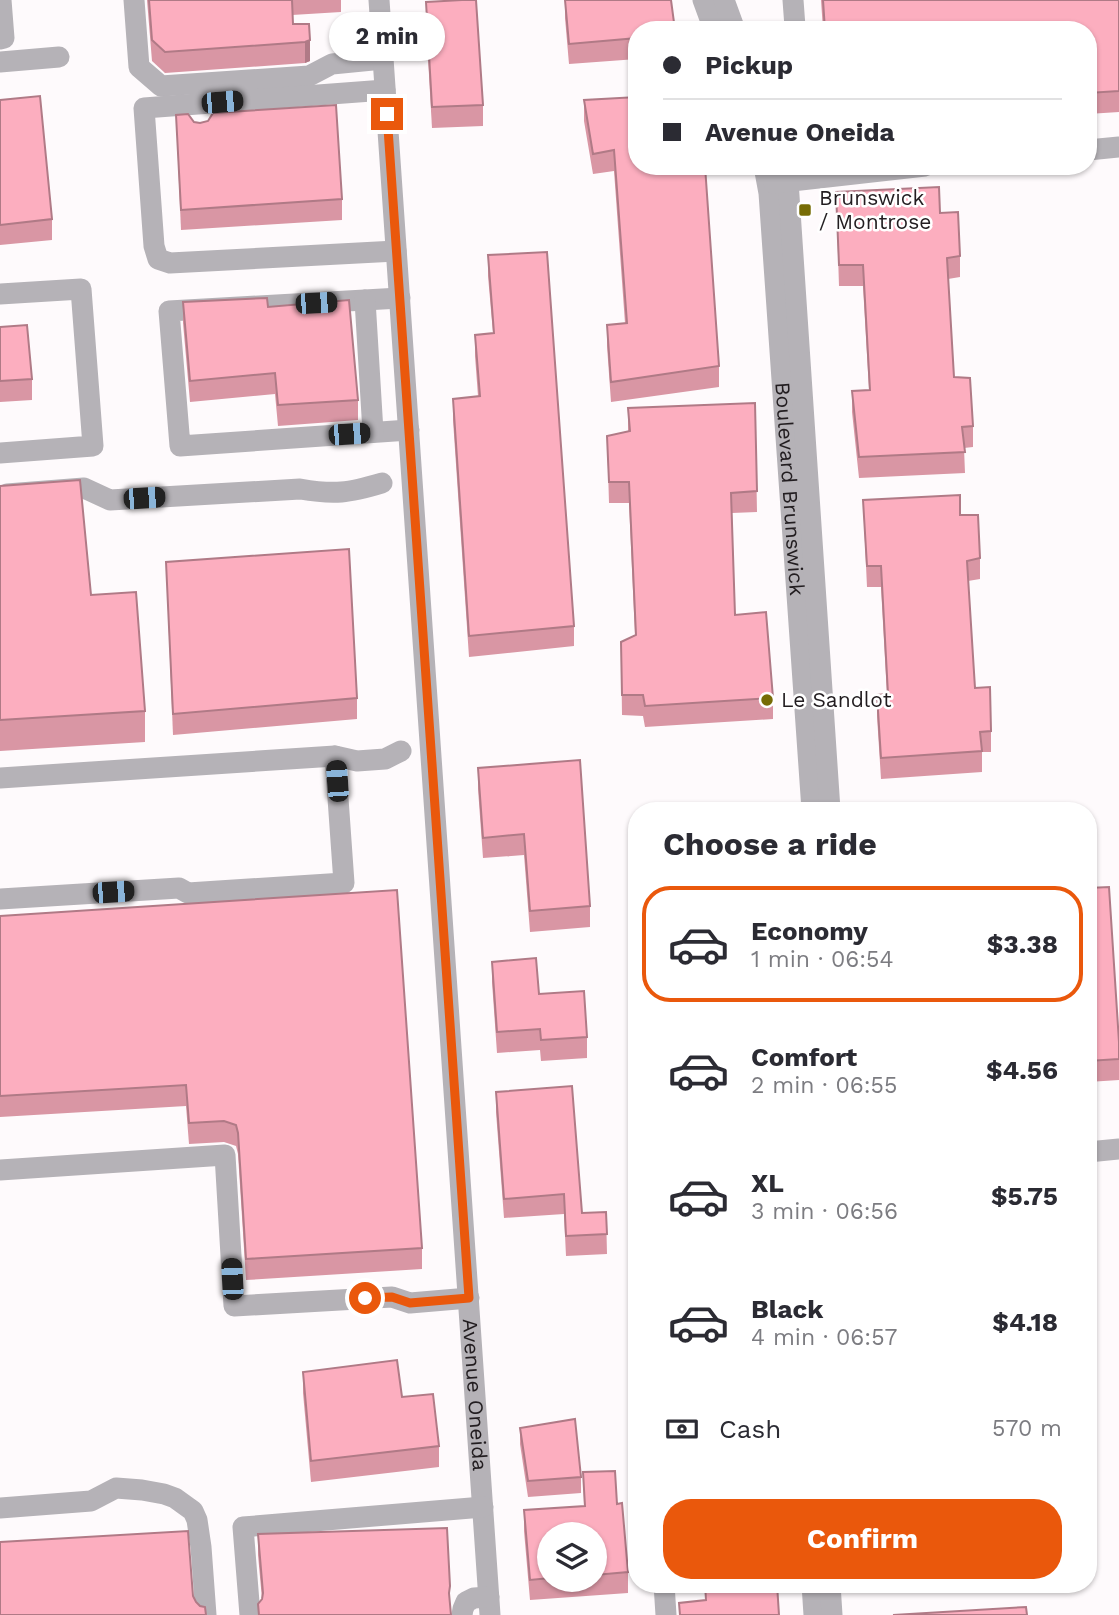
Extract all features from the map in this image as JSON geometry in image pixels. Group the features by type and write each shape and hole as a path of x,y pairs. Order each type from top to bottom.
{"street":[{"path":"0,39 4,38 1,0"},
{"path":"134,0 139,67 161,86 309,76 332,64 383,59"},
{"name":"Avenue Oneida","path":"379,0 490,1606"},
{"path":"703,0 711,21"},
{"path":"724,0 732,21"},
{"path":"793,0 795,21"},
{"path":"0,62 59,57"},
{"path":"385,90 199,111 144,108 154,246 158,260 170,263 396,251"},
{"path":"1097,149 1119,147"},
{"name":"Boulevard Brunswick","path":"776,175 812,802"},
{"name":"Boulevard Brunswick","path":"776,175 829,802"},
{"path":"0,294 81,289 93,446 0,453"},
{"path":"400,298 169,311 180,446 409,430"},
{"path":"365,300 373,432"},
{"path":"0,498 7,494 84,488 110,500 300,489 326,480 351,478 382,483 412,480"},
{"path":"0,778 335,755 353,746 384,744 401,751 431,749"},
{"path":"0,900 179,888 188,893 344,883 335,755"},
{"path":"1097,1151 1119,1149"},
{"path":"0,1170 225,1155 233,1306 392,1297 410,1303 469,1298"},
{"path":"0,1508 90,1501 116,1489 142,1490 175,1498 186,1504 197,1520 206,1615"},
{"path":"250,1615 243,1527 483,1507"},
{"path":"665,1593 666,1615"},
{"path":"813,1593 814,1615"},
{"path":"831,1593 832,1615"},
{"path":"462,1615 466,1602 474,1598 490,1606"}],"building":[{"path":"149,0 292,0 293,24 309,24 310,40 165,52 152,40"},
{"path":"476,0 483,105 432,107 426,2"},
{"path":"565,0 671,0 674,21 628,21 628,39 569,44"},
{"path":"823,0 1119,0 1119,91 1097,92 1097,21 824,21"},
{"path":"40,96 52,219 0,225 0,100"},
{"path":"628,98 628,175 706,175 719,366 611,382 607,325 627,323 614,150 593,154 584,100"},
{"path":"336,105 342,199 181,210 176,115 188,114 194,122 200,123 208,121 213,113"},
{"path":"939,187 940,213 958,212 960,256 947,258 954,377 970,378 973,426 962,427 965,452 859,457 852,391 870,390 863,265 839,265 836,192"},
{"path":"547,252 574,626 469,636 453,399 480,396 475,335 494,333 488,255"},
{"path":"267,298 268,307 349,300 358,400 278,405 275,373 190,381 183,302"},
{"path":"27,325 32,379 0,381 0,327"},
{"path":"755,403 757,491 731,493 735,615 766,612 773,698 645,706 643,695 622,695 621,642 636,635 629,482 609,482 607,436 630,431 628,408"},
{"path":"80,480 91,595 136,592 145,711 0,720 0,486"},
{"path":"960,495 960,515 978,515 980,558 967,561 975,688 990,687 991,731 980,732 982,751 881,758 877,695 888,694 881,566 867,566 863,500"},
{"path":"349,549 357,698 173,714 166,562"},
{"path":"580,760 590,906 530,911 524,834 483,838 478,768"},
{"path":"1109,887 1119,1059 1097,1060 1097,888"},
{"path":"397,890 422,1248 246,1259 236,1125 224,1121 189,1123 186,1085 0,1096 0,916"},
{"path":"536,958 539,994 584,991 587,1037 541,1040 540,1029 497,1032 492,962"},
{"path":"572,1086 582,1213 606,1212 607,1234 566,1236 564,1194 504,1199 496,1092"},
{"path":"397,1360 402,1397 433,1394 439,1446 311,1461 303,1372"},
{"path":"575,1419 581,1477 528,1481 520,1428"},
{"path":"615,1471 617,1504 622,1503 628,1572 607,1574 607,1522 537,1522 537,1579 530,1580 524,1510 585,1506 583,1472"},
{"path":"447,1528 451,1615 259,1615 258,1604 263,1593 258,1534"},
{"path":"188,1531 193,1596 200,1606 205,1607 206,1615 0,1615 0,1542"},
{"path":"706,1593 778,1593 779,1615 680,1615 679,1603 706,1600"},
{"path":"1026,1607 1027,1615 893,1615"}],"place":[{"name":"Brunswick / Montrose","path":"805,210"},
{"name":"Le Sandlot","path":"767,700"}],"route":[{"path":"365,1298 392,1297 410,1303 469,1298 387,114"}]}
